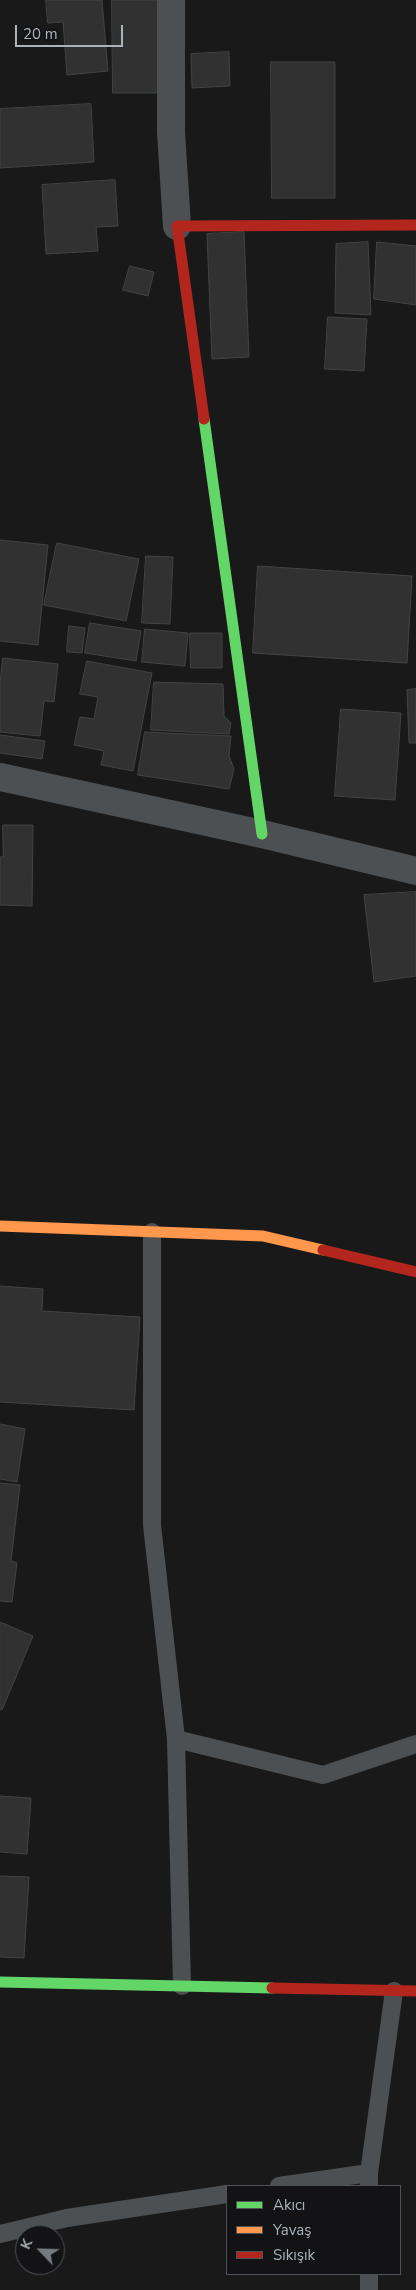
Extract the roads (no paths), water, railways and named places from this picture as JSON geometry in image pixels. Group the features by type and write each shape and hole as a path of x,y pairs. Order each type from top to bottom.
{"street":[{"path":"171,0 171,132 177,226 262,834"},
{"path":"177,226 416,225"},
{"path":"0,777 262,834 416,871"},
{"path":"0,1226 263,1236 416,1272"},
{"path":"0,1982 416,1991"}],"lane":[{"path":"152,1232 152,1525 176,1739 182,1986"},
{"path":"176,1739 323,1775 416,1744"},
{"path":"292,2185 369,2179 394,1990"},
{"path":"0,2234 67,2218 226,2194"},
{"path":"369,2275 369,2290"}]}
